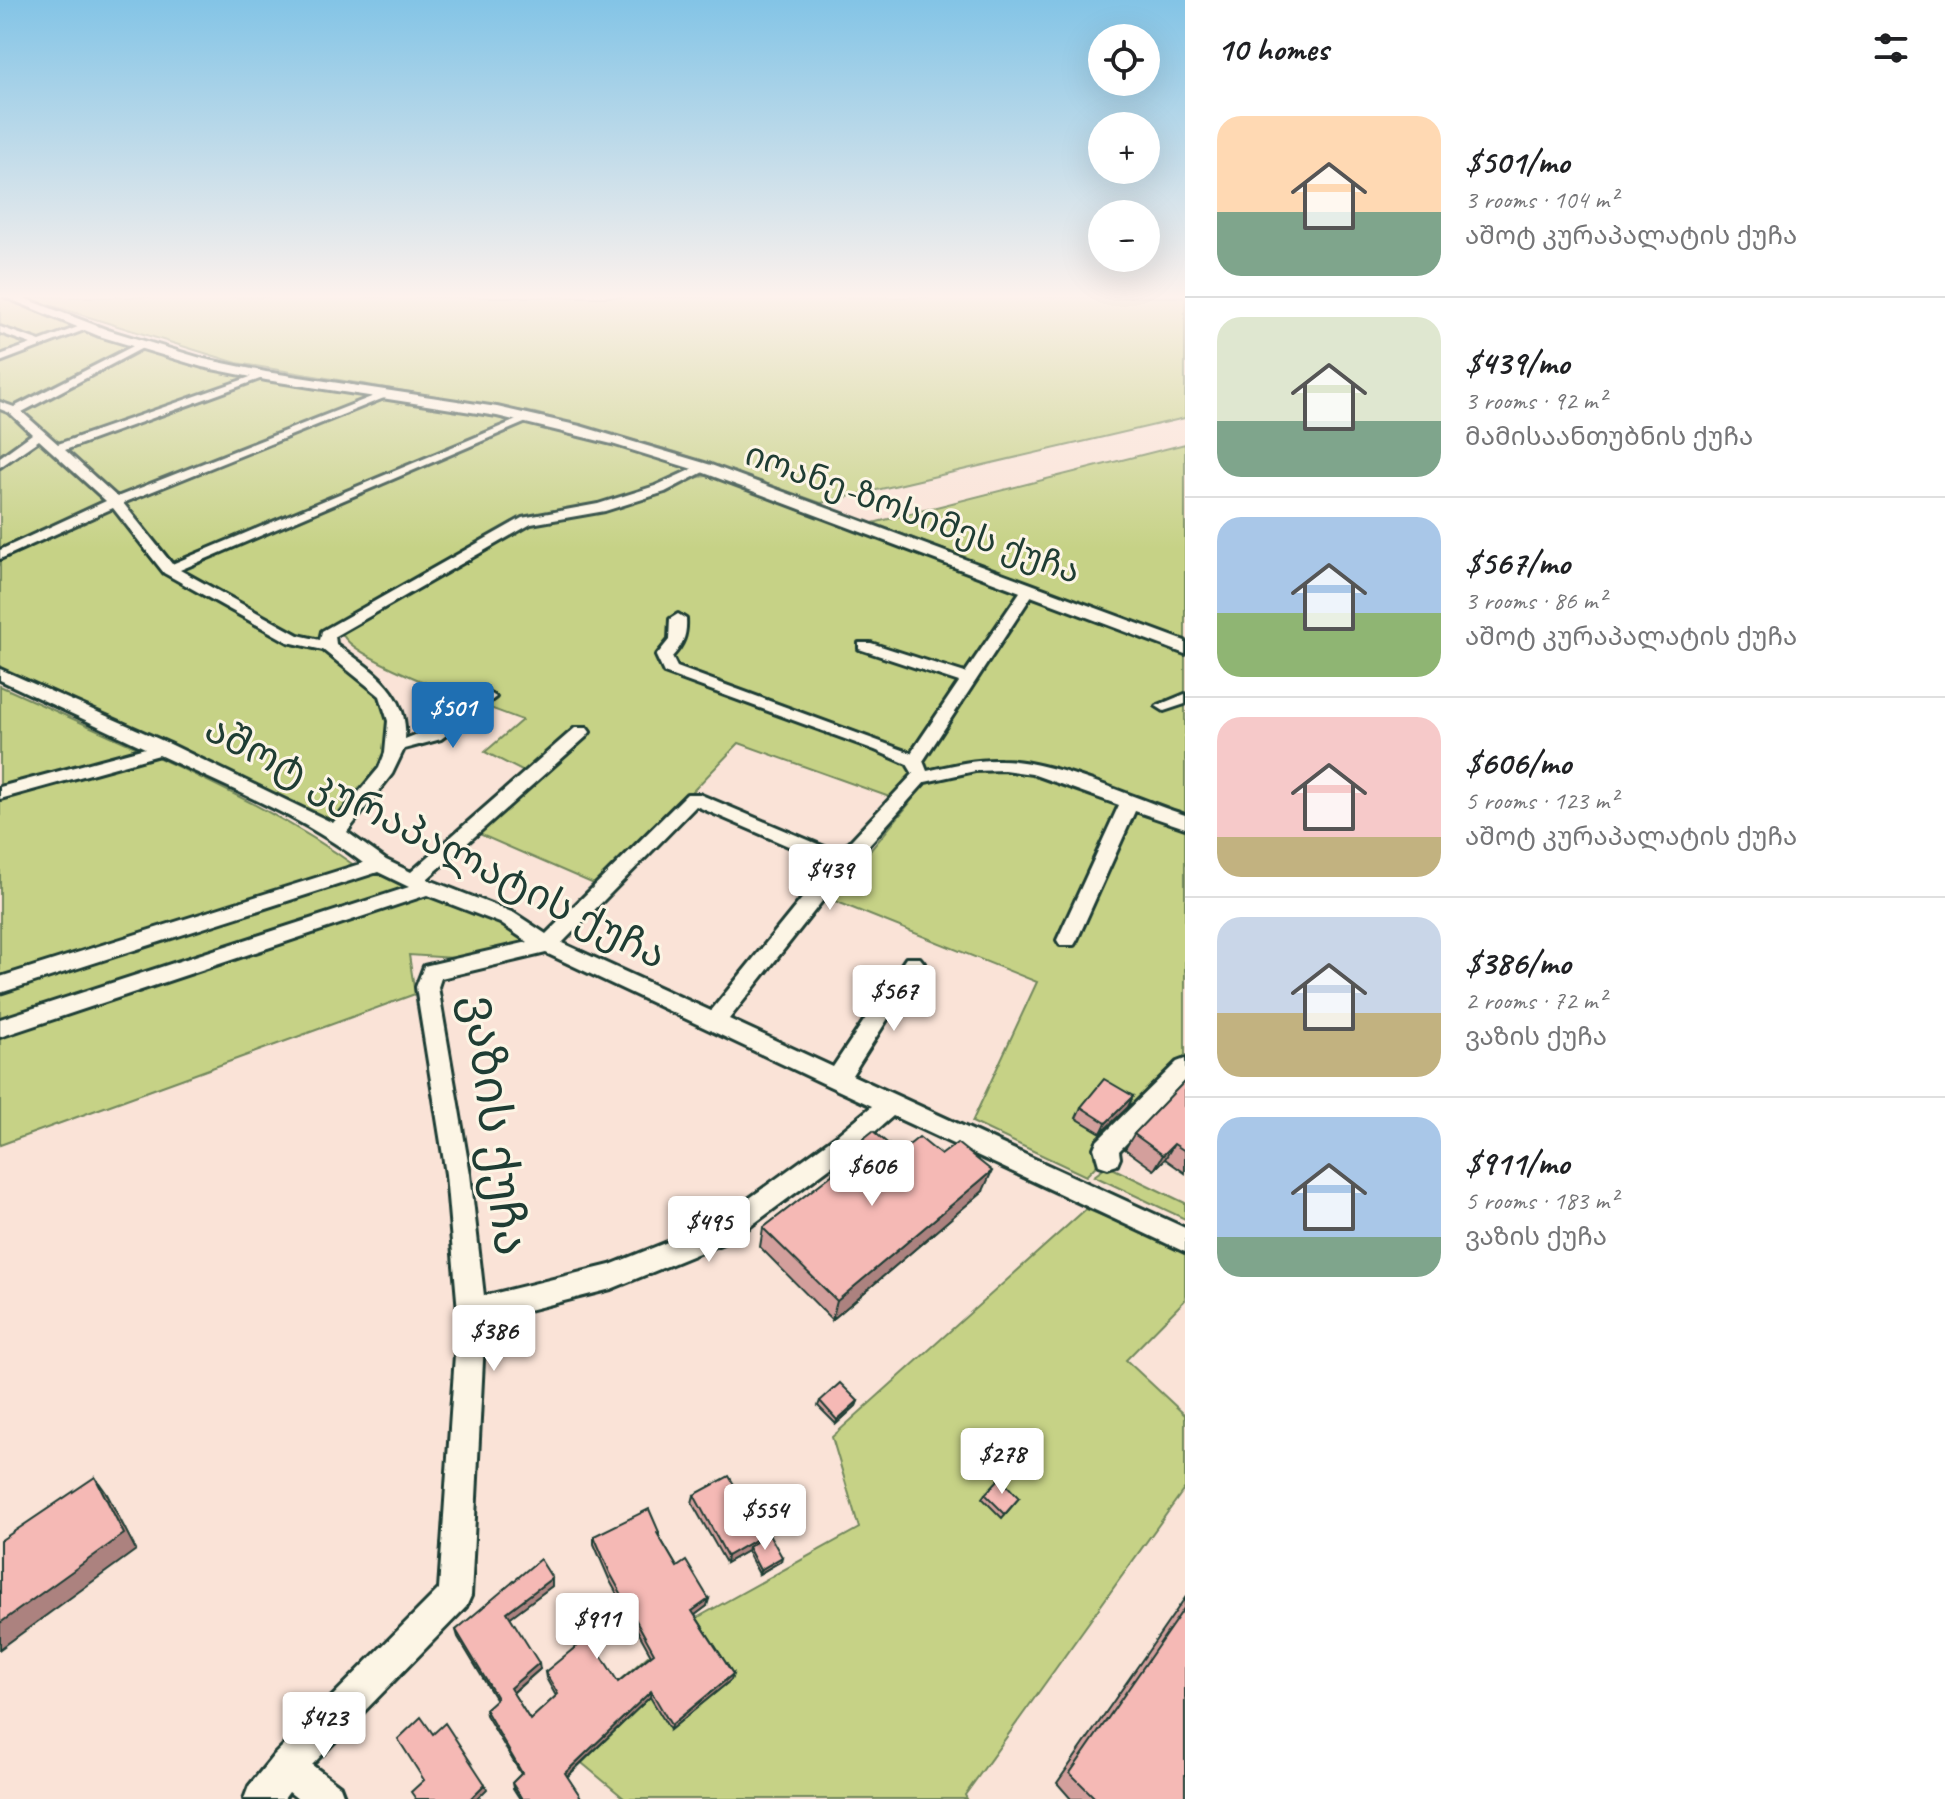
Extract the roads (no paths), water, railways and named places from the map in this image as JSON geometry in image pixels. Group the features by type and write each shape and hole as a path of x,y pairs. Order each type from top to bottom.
{"street":[{"path":"65,381 7,408 115,502 169,570 293,639 328,646 388,695 397,725 396,745 388,768 357,801 336,833"},
{"path":"57,449 249,381"},
{"name":"იოანე-ზოსიმეს ქუჩა","path":"297,381 530,418 705,468 1185,648"},
{"path":"0,555 115,502 388,394"},
{"path":"169,570 530,418"},
{"path":"0,463 40,434"},
{"path":"328,646 327,634 332,629 527,521 600,508 660,489 705,468"},
{"path":"714,1022 916,770 966,679 1029,589"},
{"path":"678,619 680,633 676,645 664,656 670,670 881,746 916,770 1004,765 1035,769 1185,822"},
{"path":"865,646 966,679"},
{"name":"აშოტ კურაპალატის ქუჩა","path":"0,674 164,748 336,833 379,865 507,918 548,945 1185,1240"},
{"path":"396,745 418,744 439,734 488,697"},
{"path":"1164,706 1185,699"},
{"path":"0,1028 420,884 581,732"},
{"path":"0,793 164,748"},
{"path":"548,945 693,798 842,862"},
{"path":"1067,940 1130,802"},
{"path":"0,985 379,865"},
{"name":"ვაზის ქუჩა","path":"262,1799 286,1767 455,1596 472,1311 458,1174 427,987 432,972 548,945"},
{"path":"837,1079 913,963"},
{"path":"1108,1158 1106,1148 1185,1068"},
{"path":"472,1311 517,1303 611,1277 724,1231 846,1142 891,1104"},
{"path":"286,1767 327,1799"}]}
